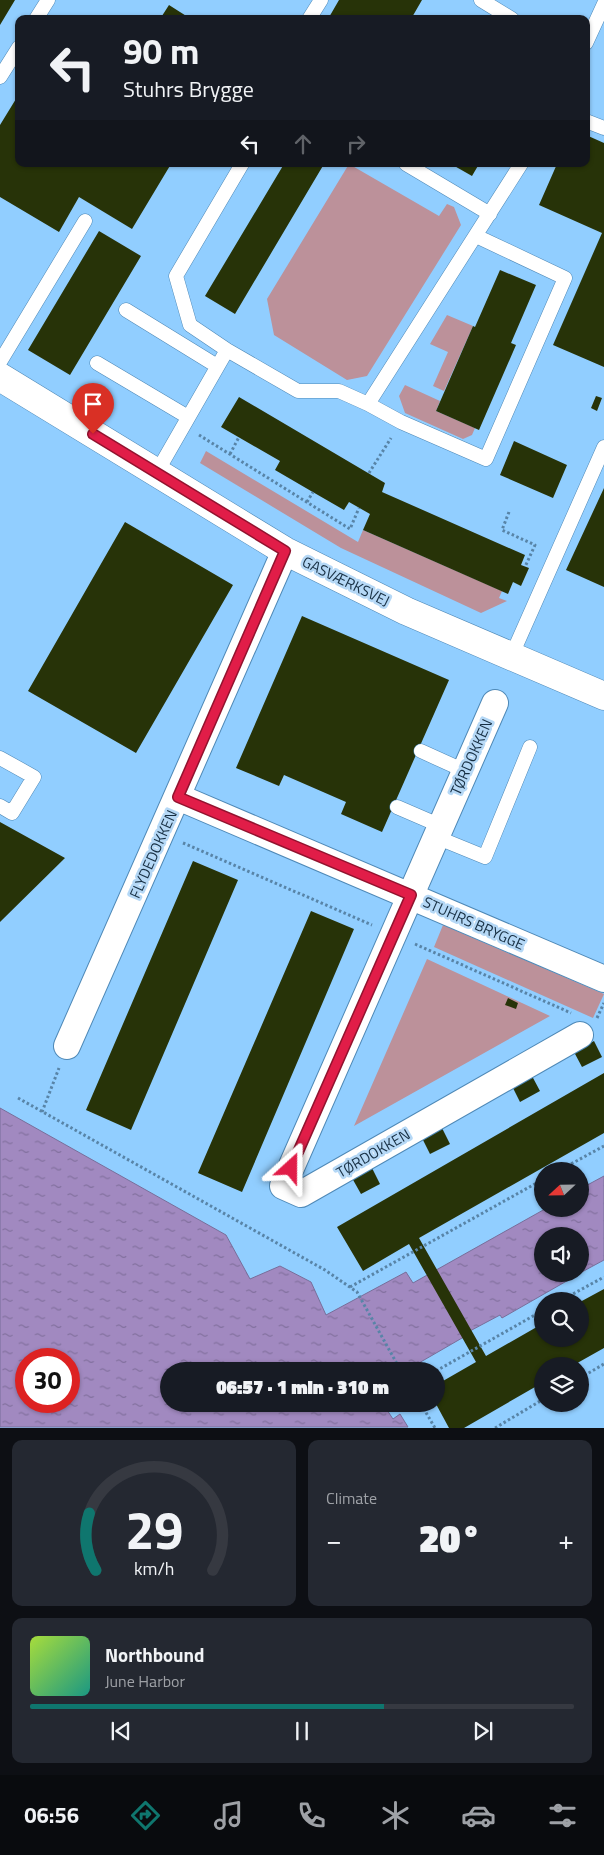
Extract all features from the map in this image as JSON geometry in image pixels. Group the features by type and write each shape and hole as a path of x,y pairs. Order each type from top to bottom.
{"street":[{"name":"GASVÆRKSVEJ","path":"0,377 285,551 406,611 604,696"},
{"name":"FLYDEDOKKEN","path":"67,1046 285,551"},
{"name":"TØRDOKKEN","path":"495,703 284,1186 301,1194 580,1035"},
{"name":"STUHRS BRYGGE","path":"178,797 604,979"}],"lane":[{"path":"39,15 48,0"},
{"path":"312,15 321,0"},
{"path":"481,0 505,15"},
{"path":"590,34 604,4"},
{"path":"0,78 15,54"},
{"path":"590,123 604,128"},
{"path":"240,167 176,276 190,325 227,350 298,391 339,391 401,422 486,459 565,278 476,236"},
{"path":"411,167 490,214"},
{"path":"368,404 519,167"},
{"path":"0,362 85,221"},
{"path":"126,310 217,366"},
{"path":"157,472 227,350"},
{"path":"97,363 186,421"},
{"path":"511,657 604,446"},
{"path":"397,807 485,857 530,747"},
{"path":"421,751 466,771"},
{"path":"0,758 34,777 12,813 0,806"}],"path":[{"path":"186,421 230,454 350,529 359,508"},
{"path":"369,473 401,422"},
{"path":"230,454 239,437"},
{"path":"306,502 313,492"},
{"path":"509,512 502,530 535,545 525,567"},
{"path":"42,1112 67,1046"},
{"path":"18,1098 325,1270 350,1287 357,1292 396,1362"},
{"path":"575,1162 604,1146"},
{"path":"350,1287 534,1184"},
{"path":"576,1292 604,1276"},
{"path":"445,1367 534,1316"},
{"path":"589,1373 604,1364"},
{"path":"495,1428 534,1405"},
{"path":"425,1412 435,1428"}],"shaded area":[{"path":"347,167 354,167 439,216 447,204 454,207 461,225 367,376 347,380 274,335 267,299"},
{"path":"447,315 473,326 444,391 433,386 448,352 430,344"},
{"path":"405,385 440,401 436,411 475,428 472,435 463,439 405,413 399,396"},
{"path":"206,451 358,542 363,530 502,591 499,598 507,601 481,613 341,548 200,463"},
{"path":"443,925 604,994 593,1018 434,947"},
{"path":"427,959 550,1016 354,1126"}],"water":[{"path":"0,1108 226,1235 250,1279 280,1266 311,1282 326,1315 406,1272 413,1283 534,1215 534,1218 589,1218 589,1184 604,1176 604,1260 589,1268 589,1227 534,1227 534,1282 565,1282 548,1292 534,1292 534,1300 502,1318 500,1315 468,1332 469,1334 421,1362 160,1362 160,1412 388,1412 393,1419 400,1414 408,1427 0,1427"}],"building":[{"path":"0,0 15,0 0,25"},
{"path":"339,0 422,0 413,15 330,15"},
{"path":"169,5 185,15 163,15"},
{"path":"15,101 15,167 169,167 132,229 79,197 59,232 0,197 0,125"},
{"path":"590,137 604,143 604,367 553,345 602,233 539,205 556,167 590,167"},
{"path":"282,167 322,167 235,314 205,296"},
{"path":"456,167 477,167 472,176"},
{"path":"99,231 141,256 70,375 28,350"},
{"path":"500,270 536,285 511,343 516,345 479,430 436,411"},
{"path":"596,396 602,398 597,411 591,408"},
{"path":"239,397 385,483 382,492 525,555 521,565 529,568 521,586 513,582 508,594 363,530 370,514 349,502 344,510 275,470 280,461 221,427"},
{"path":"514,441 567,465 553,498 500,475"},
{"path":"604,488 604,587 566,570"},
{"path":"125,522 233,585 136,753 28,691"},
{"path":"302,616 449,680 382,832 341,814 346,802 284,775 279,786 236,768"},
{"path":"0,822 65,858 0,922"},
{"path":"193,861 238,880 131,1130 86,1110"},
{"path":"311,911 354,929 242,1192 198,1173"},
{"path":"508,998 518,1003 516,1009 505,1005"},
{"path":"594,1041 602,1057 582,1067 574,1052"},
{"path":"604,1073 604,1133 553,1162 534,1162 534,1173 419,1238 486,1356 534,1329 534,1347 589,1347 589,1297 604,1289 604,1348 588,1357 534,1357 534,1388 464,1428 449,1428 440,1412 445,1412 445,1380 476,1362 409,1244 363,1271 337,1227"},
{"path":"532,1076 540,1091 520,1102 512,1086"},
{"path":"442,1128 450,1144 430,1154 422,1138"},
{"path":"372,1168 380,1184 361,1194 352,1178"}],"route":[{"path":"93,434 285,551 178,797 411,895 291,1168"}]}
